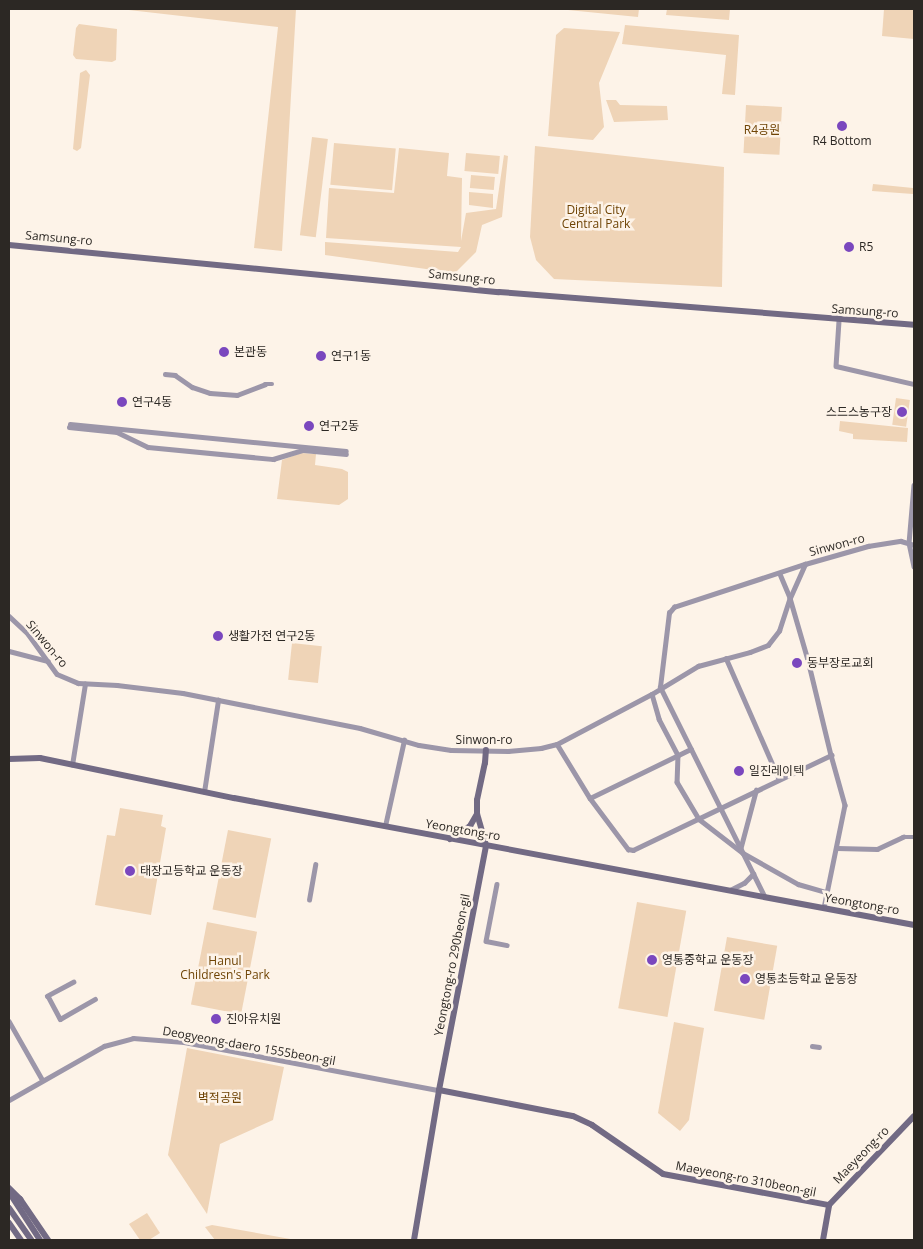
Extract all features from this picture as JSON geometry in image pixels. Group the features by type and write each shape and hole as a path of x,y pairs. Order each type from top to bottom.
{"street":[{"name":"Samsung-ro","path":"9,245 499,292 839,321 914,325"},
{"path":"839,321 836,366 914,384"},
{"path":"165,374 175,375 202,391 218,394 237,395 266,384 272,384"},
{"path":"69,426 346,452 307,450 276,459 263,458 148,447 120,433 69,426"},
{"path":"914,484 912,544 914,566"},
{"name":"Sinwon-ro","path":"9,616 28,634 57,674 78,683 183,693 360,728 419,745 451,750 541,748 557,744 652,694 660,687 698,666 750,652 772,642 779,631 790,598 805,564 868,546 901,541 912,544"},
{"path":"764,896 660,687 671,610 805,564"},
{"path":"780,574 790,598 845,805 824,908"},
{"path":"9,651 48,661"},
{"path":"726,658 779,779"},
{"path":"72,765 85,684"},
{"path":"652,694 659,719 678,755 677,782 699,819 741,852 798,884 826,892"},
{"path":"204,792 218,700"},
{"path":"385,826 404,740"},
{"path":"557,744 590,798 628,849 633,850 831,755"},
{"path":"590,798 691,749"},
{"path":"486,750 486,763 477,794 477,814 486,845"},
{"name":"Yeongtong-ro","path":"9,759 40,758 204,792 914,925"},
{"path":"741,852 756,790"},
{"path":"450,839 470,826 477,814"},
{"path":"837,848 877,849 903,838 914,837"},
{"name":"Yeongtong-ro 290beon-gil","path":"414,1240 439,1090 486,845"},
{"path":"309,900 315,865"},
{"path":"729,890 744,883 753,874"},
{"path":"497,884 486,940 507,945"},
{"path":"74,982 48,996 60,1019 96,999"},
{"path":"9,1021 42,1080"},
{"name":"Deogyeong-daero 1555beon-gil","path":"9,1100 104,1046 134,1038 184,1042 439,1090"},
{"path":"812,1046 819,1048"},
{"name":"Maeyeong-ro 310beon-gil","path":"439,1090 573,1116 592,1125 663,1174 829,1205"},
{"name":"Maeyeong-ro","path":"829,1205 914,1116"},
{"path":"9,1188 20,1199 48,1240"},
{"path":"9,1192 40,1240"},
{"path":"822,1240 829,1205"},
{"path":"9,1208 31,1240"},
{"path":"9,1223 21,1240"}],"green space":[{"path":"120,9 296,9 282,251 254,248 278,27"},
{"path":"558,9 639,9 638,17"},
{"path":"667,9 730,9 729,20 666,15"},
{"path":"884,9 914,9 914,39 882,36"},
{"path":"79,24 117,29 116,60 112,62 76,59 73,55 76,28"},
{"path":"625,25 739,35 735,95 722,94 726,55 622,44"},
{"path":"564,28 620,32 599,83 604,127 593,140 548,136 556,35"},
{"path":"86,70 90,75 81,148 77,151 73,149 80,73"},
{"path":"606,100 616,100 620,105 667,106 668,120 614,122"},
{"name":"R4공원","path":"746,105 782,107 779,155 743,153"},
{"path":"312,137 328,139 316,237 300,235"},
{"path":"334,143 396,148 392,190 330,185"},
{"name":"Digital City Central Park","path":"535,146 724,167 722,287 554,279 536,260 530,237"},
{"path":"399,148 449,153 447,176 462,178 461,241 466,213 496,209 504,155 508,156 502,217 482,225 476,252 455,273 325,255 325,242 458,252 461,247 326,238 329,188 394,193"},
{"path":"466,153 500,156 498,174 464,171"},
{"path":"471,175 495,177 494,190 470,188"},
{"path":"873,184 913,188 913,194 872,191"},
{"path":"469,192 493,194 493,208 469,205"},
{"name":"스드스농구장","path":"896,398 910,400 906,427 892,425"},
{"path":"840,421 908,428 907,442 853,439 853,434 839,431"},
{"path":"301,453 316,454 315,465 342,469 348,472 348,499 339,505 277,499 282,460"},
{"path":"292,643 322,646 318,683 288,680"},
{"name":"태장고등학교 운동장","path":"120,808 163,815 161,826 166,828 151,915 95,905 107,835 115,836"},
{"path":"228,830 271,838 256,918 213,910"},
{"name":"영통중학교 운동장","path":"637,902 686,911 667,1017 618,1008"},
{"name":"Hanul Childresn's Park","path":"207,922 257,932 241,1014 191,1004"},
{"name":"영통초등학교 운동장","path":"727,937 777,946 764,1020 714,1011"},
{"path":"674,1022 704,1028 689,1120 680,1131 658,1113"},
{"name":"벽적공원","path":"187,1048 284,1067 273,1120 220,1144 207,1214 168,1155"},
{"path":"147,1213 160,1233 149,1240 140,1240 129,1224"},
{"path":"212,1225 296,1240 215,1240 205,1227"}],"place":[{"name":"R4 Bottom","path":"842,126"},
{"name":"R5","path":"849,247"},
{"name":"본관동","path":"224,352"},
{"name":"연구1동","path":"321,356"},
{"name":"연구4동","path":"122,402"},
{"name":"스드스농구장","path":"902,412"},
{"name":"연구2동","path":"309,426"},
{"name":"생활가전 연구2동","path":"218,636"},
{"name":"동부장로교회","path":"797,663"},
{"name":"일진레이텍","path":"739,771"},
{"name":"태장고등학교 운동장","path":"130,871"},
{"name":"영통중학교 운동장","path":"652,960"},
{"name":"영통초등학교 운동장","path":"745,979"},
{"name":"진아유치원","path":"216,1019"}]}
